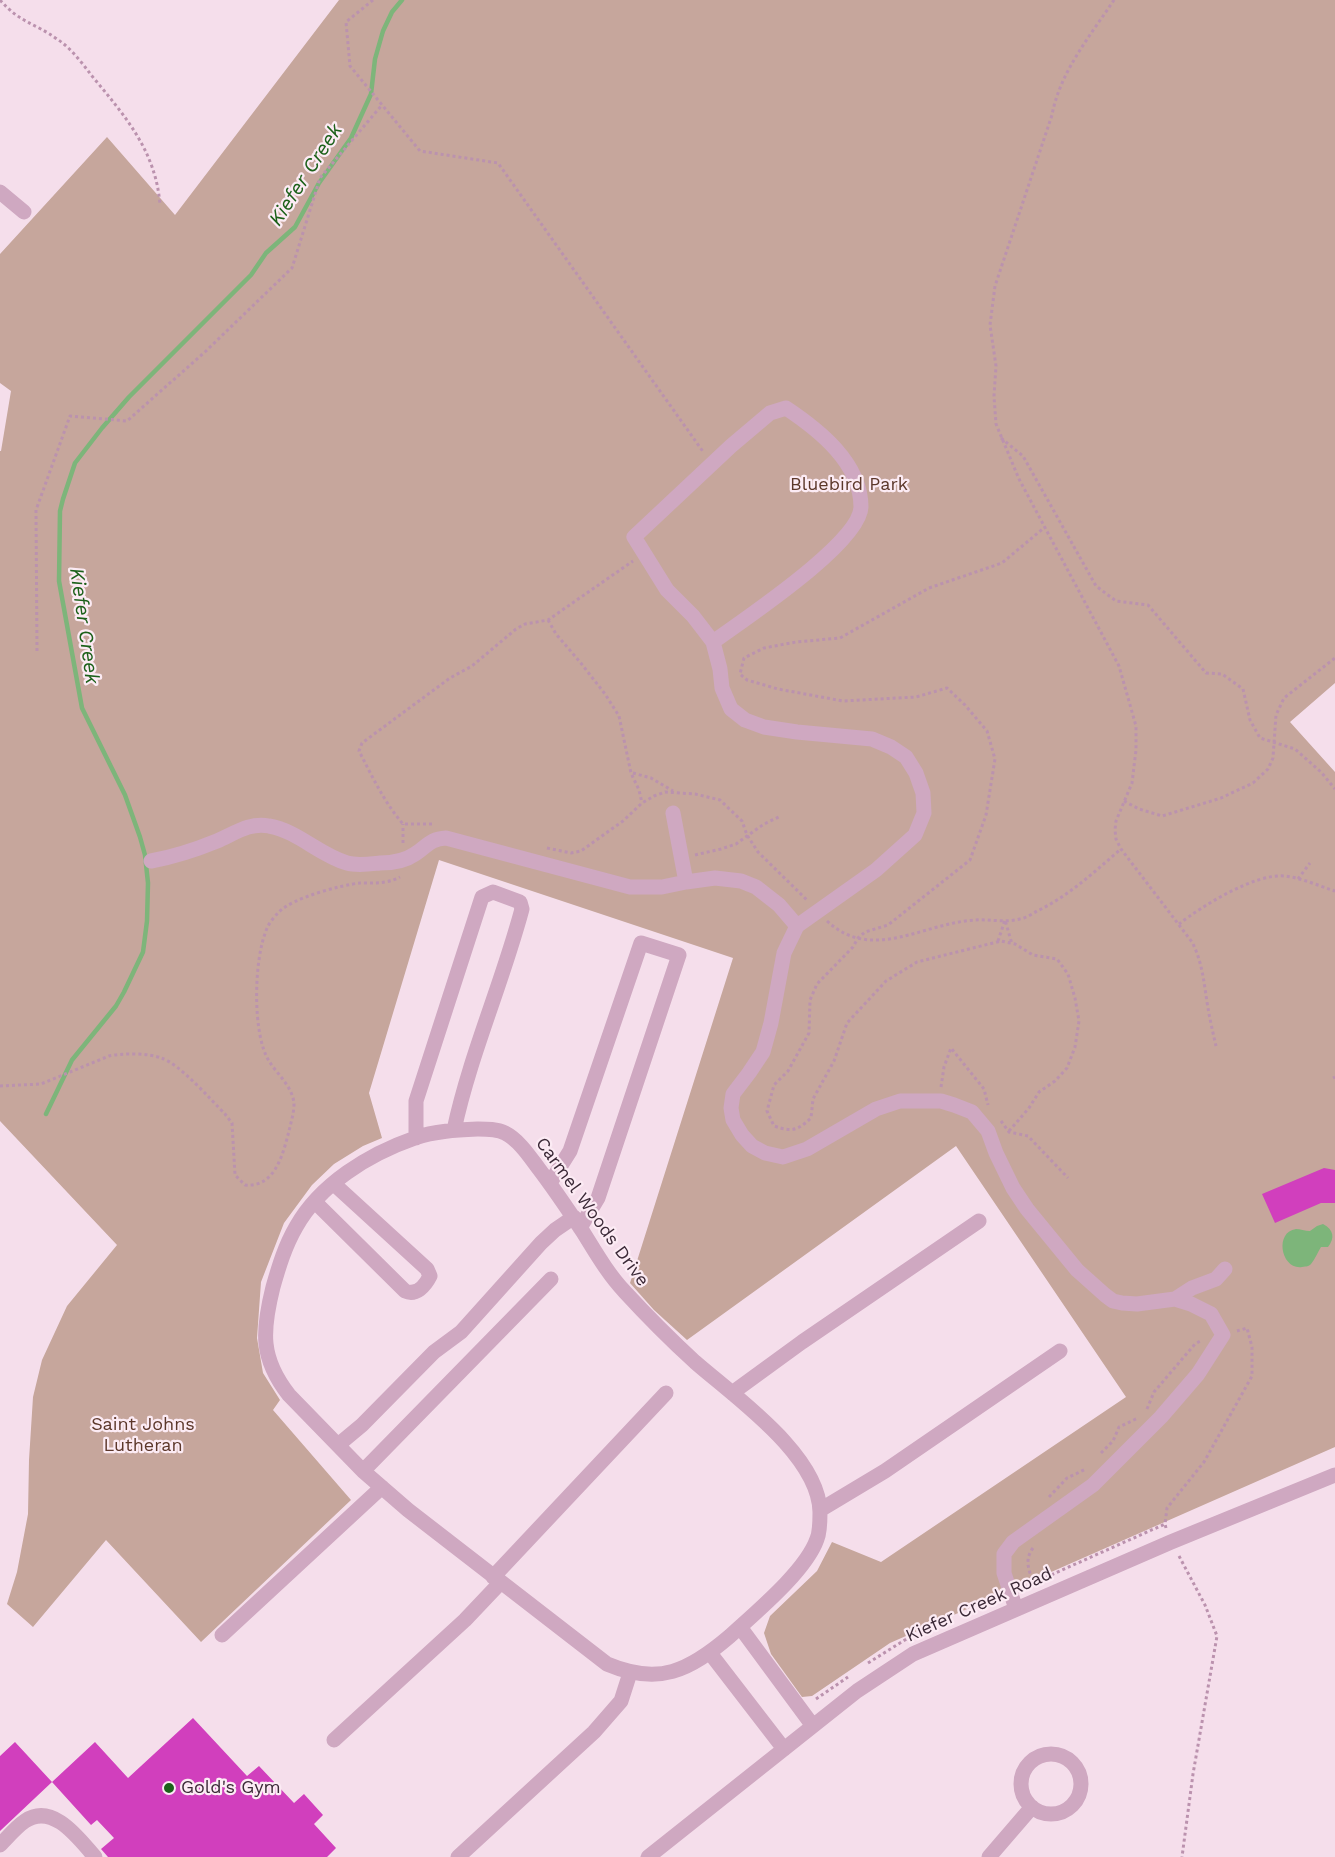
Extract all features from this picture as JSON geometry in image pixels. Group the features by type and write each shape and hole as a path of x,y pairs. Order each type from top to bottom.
{"street":[{"path":"0,192 24,212"},
{"path":"713,642 776,597 821,560 852,529 861,509 857,487 848,463 811,424 786,408 770,413 634,537 667,590 693,616 713,642 722,688 731,709 744,720 764,727 872,739 891,747 906,757 916,773 923,793 924,813 915,835 898,852 797,926 784,953 771,1023 763,1052 733,1094 730,1108 733,1120 742,1135 752,1146 765,1153 783,1156 807,1149 876,1109 900,1101 941,1101 972,1112 988,1131 996,1154 1013,1188 1027,1209 1077,1270 1105,1295 1113,1301 1137,1304 1175,1299 1191,1304 1211,1314 1223,1335 1198,1374 1176,1400 1093,1485 1013,1542 1004,1554 1004,1573 1016,1610"},
{"path":"673,813 686,882"},
{"path":"150,861 170,858 216,842 250,826 266,825 301,838 347,863 380,863 406,859 434,838 446,838 630,887 662,887 715,878 741,881 756,887 779,905 797,926"},
{"path":"416,1138 416,1101 482,897 493,892 520,902 522,909 510,952 461,1095 454,1130"},
{"path":"338,1445 362,1425 434,1353 461,1332 541,1243 555,1230 577,1222 598,1198 679,955 641,943 570,1151 550,1183"},
{"name":"Carmel Woods Drive","path":"454,1130 492,1130 505,1133 515,1140 550,1183 614,1280 695,1362 785,1443 805,1468 814,1487 820,1510 818,1538 807,1560 740,1627 710,1653 684,1668 663,1674 642,1675 607,1664 381,1487 281,1384 273,1371 265,1347 267,1312 285,1248 297,1224 315,1202 355,1167 381,1152 416,1138 454,1130"},
{"path":"315,1202 405,1291 415,1293 430,1276 426,1269 334,1184"},
{"path":"732,1393 801,1342 979,1221"},
{"path":"1175,1299 1192,1288 1216,1279 1225,1269"},
{"path":"363,1471 551,1279"},
{"path":"820,1510 885,1471 1060,1351"},
{"path":"334,1740 465,1620 497,1580 666,1393"},
{"name":"Kiefer Creek Road","path":"648,1857 857,1691 913,1654 1171,1542 1335,1476"},
{"path":"222,1635 381,1487"},
{"path":"740,1627 813,1726"},
{"path":"710,1653 784,1749"},
{"path":"458,1857 594,1732 621,1701 630,1673"},
{"path":"989,1857 1032,1807"},
{"path":"0,1845 25,1821 39,1816 53,1819 68,1827 95,1857"}],"path":[{"path":"0,0 19,18 59,39 120,110 133,128 152,164 158,183 160,205"},
{"path":"373,0 345,22 350,66 420,151 498,163 712,464"},
{"path":"1114,0 1061,83 995,286 990,325 996,366 994,396 996,424 1019,479 1119,666 1136,726 1137,750 1132,783 1114,830 1121,849 1192,942 1203,969 1216,1046"},
{"path":"37,651 36,510 70,416 127,421 206,351 292,268 320,178 382,105"},
{"path":"1000,438 1023,456 1096,586 1116,601 1148,605 1206,673 1222,674 1243,689 1250,720 1260,738 1295,749 1321,772 1335,789"},
{"path":"0,1086 41,1084 118,1054 162,1058 175,1066 232,1123 235,1175 245,1185 254,1186 267,1179 276,1169 283,1153 294,1104 292,1095 280,1074 269,1062 260,1027 257,972 266,930 280,910 314,894 338,887 394,880 406,870 403,824 394,814 374,781 359,751 362,743 450,678 472,666 516,629 525,624 548,620 644,553"},
{"path":"548,620 556,634 605,694 619,716 632,773 642,803"},
{"path":"1124,801 1162,816 1221,798 1253,783 1268,769 1273,758 1276,715 1284,698 1335,658"},
{"path":"632,773 651,778 674,792"},
{"path":"539,846 571,853 581,851 623,821 642,803 665,792 695,794 720,800 742,821 747,835 758,852 834,927 845,934 877,941 892,940 939,925 975,920 1021,919 1053,903 1083,882 1121,849"},
{"path":"681,857 735,844 764,824 781,816"},
{"path":"403,824 442,826"},
{"path":"1298,879 1310,863"},
{"path":"1179,924 1206,904 1264,878 1286,876 1335,891"},
{"path":"997,942 1005,920"},
{"path":"1005,920 1012,944"},
{"path":"941,1101 942,1075 951,1047 984,1089 988,1109"},
{"path":"999,1118 1009,1132 1028,1136 1068,1178"},
{"path":"1182,1857 1192,1774 1217,1636 1206,1605 1171,1542 1165,1524 1167,1508 1204,1462 1252,1376 1252,1347 1247,1328 1223,1335"}],"green space":[{"name":"Bluebird Park","path":"339,0 1335,0 1335,683 1290,722 1335,772 1335,1447 890,1643 812,1696 802,1697 771,1654 764,1633 770,1616 817,1571 832,1542 881,1562 1126,1397 956,1146 687,1340 654,1310 630,1283 733,958 439,860 369,1093 382,1138 363,1146 334,1164 312,1185 284,1223 261,1282 257,1338 263,1373 280,1400 273,1410 351,1500 201,1642 106,1540 33,1627 7,1604 17,1572 28,1514 33,1397 42,1360 67,1306 117,1245 0,1121 0,451 11,391 0,383 0,254 107,137 175,215"}],"shaded area":[{"path":"1323,1224 1332,1234 1328,1247 1321,1247 1308,1266 1295,1266 1289,1263 1285,1257 1283,1243 1289,1232 1296,1229 1310,1231"}],"building":[{"path":"1324,1168 1335,1170 1335,1203 1321,1203 1275,1223 1262,1194"},
{"name":"Gold's Gym","path":"193,1718 247,1776 259,1766 294,1803 304,1794 323,1815 314,1824 336,1848 327,1857 108,1857 101,1849 114,1838 97,1820 91,1825 52,1782 95,1742 128,1778"},
{"path":"15,1742 52,1782 0,1831 0,1756"}],"waterway":[{"name":"Kiefer Creek","path":"46,1114 72,1060 116,1006 124,992 143,952 147,921 148,883 145,855 140,837 125,795 82,708 59,581 60,511 63,499 75,463 102,428 129,397 251,275 266,253 295,227 319,183 351,138 371,94 375,59 383,31 392,12 402,0"}],"place":[{"name":"Gold's Gym","path":"169,1788"}],"park label":[{"name":"Saint Johns Lutheran","path":"143,1435"}]}
